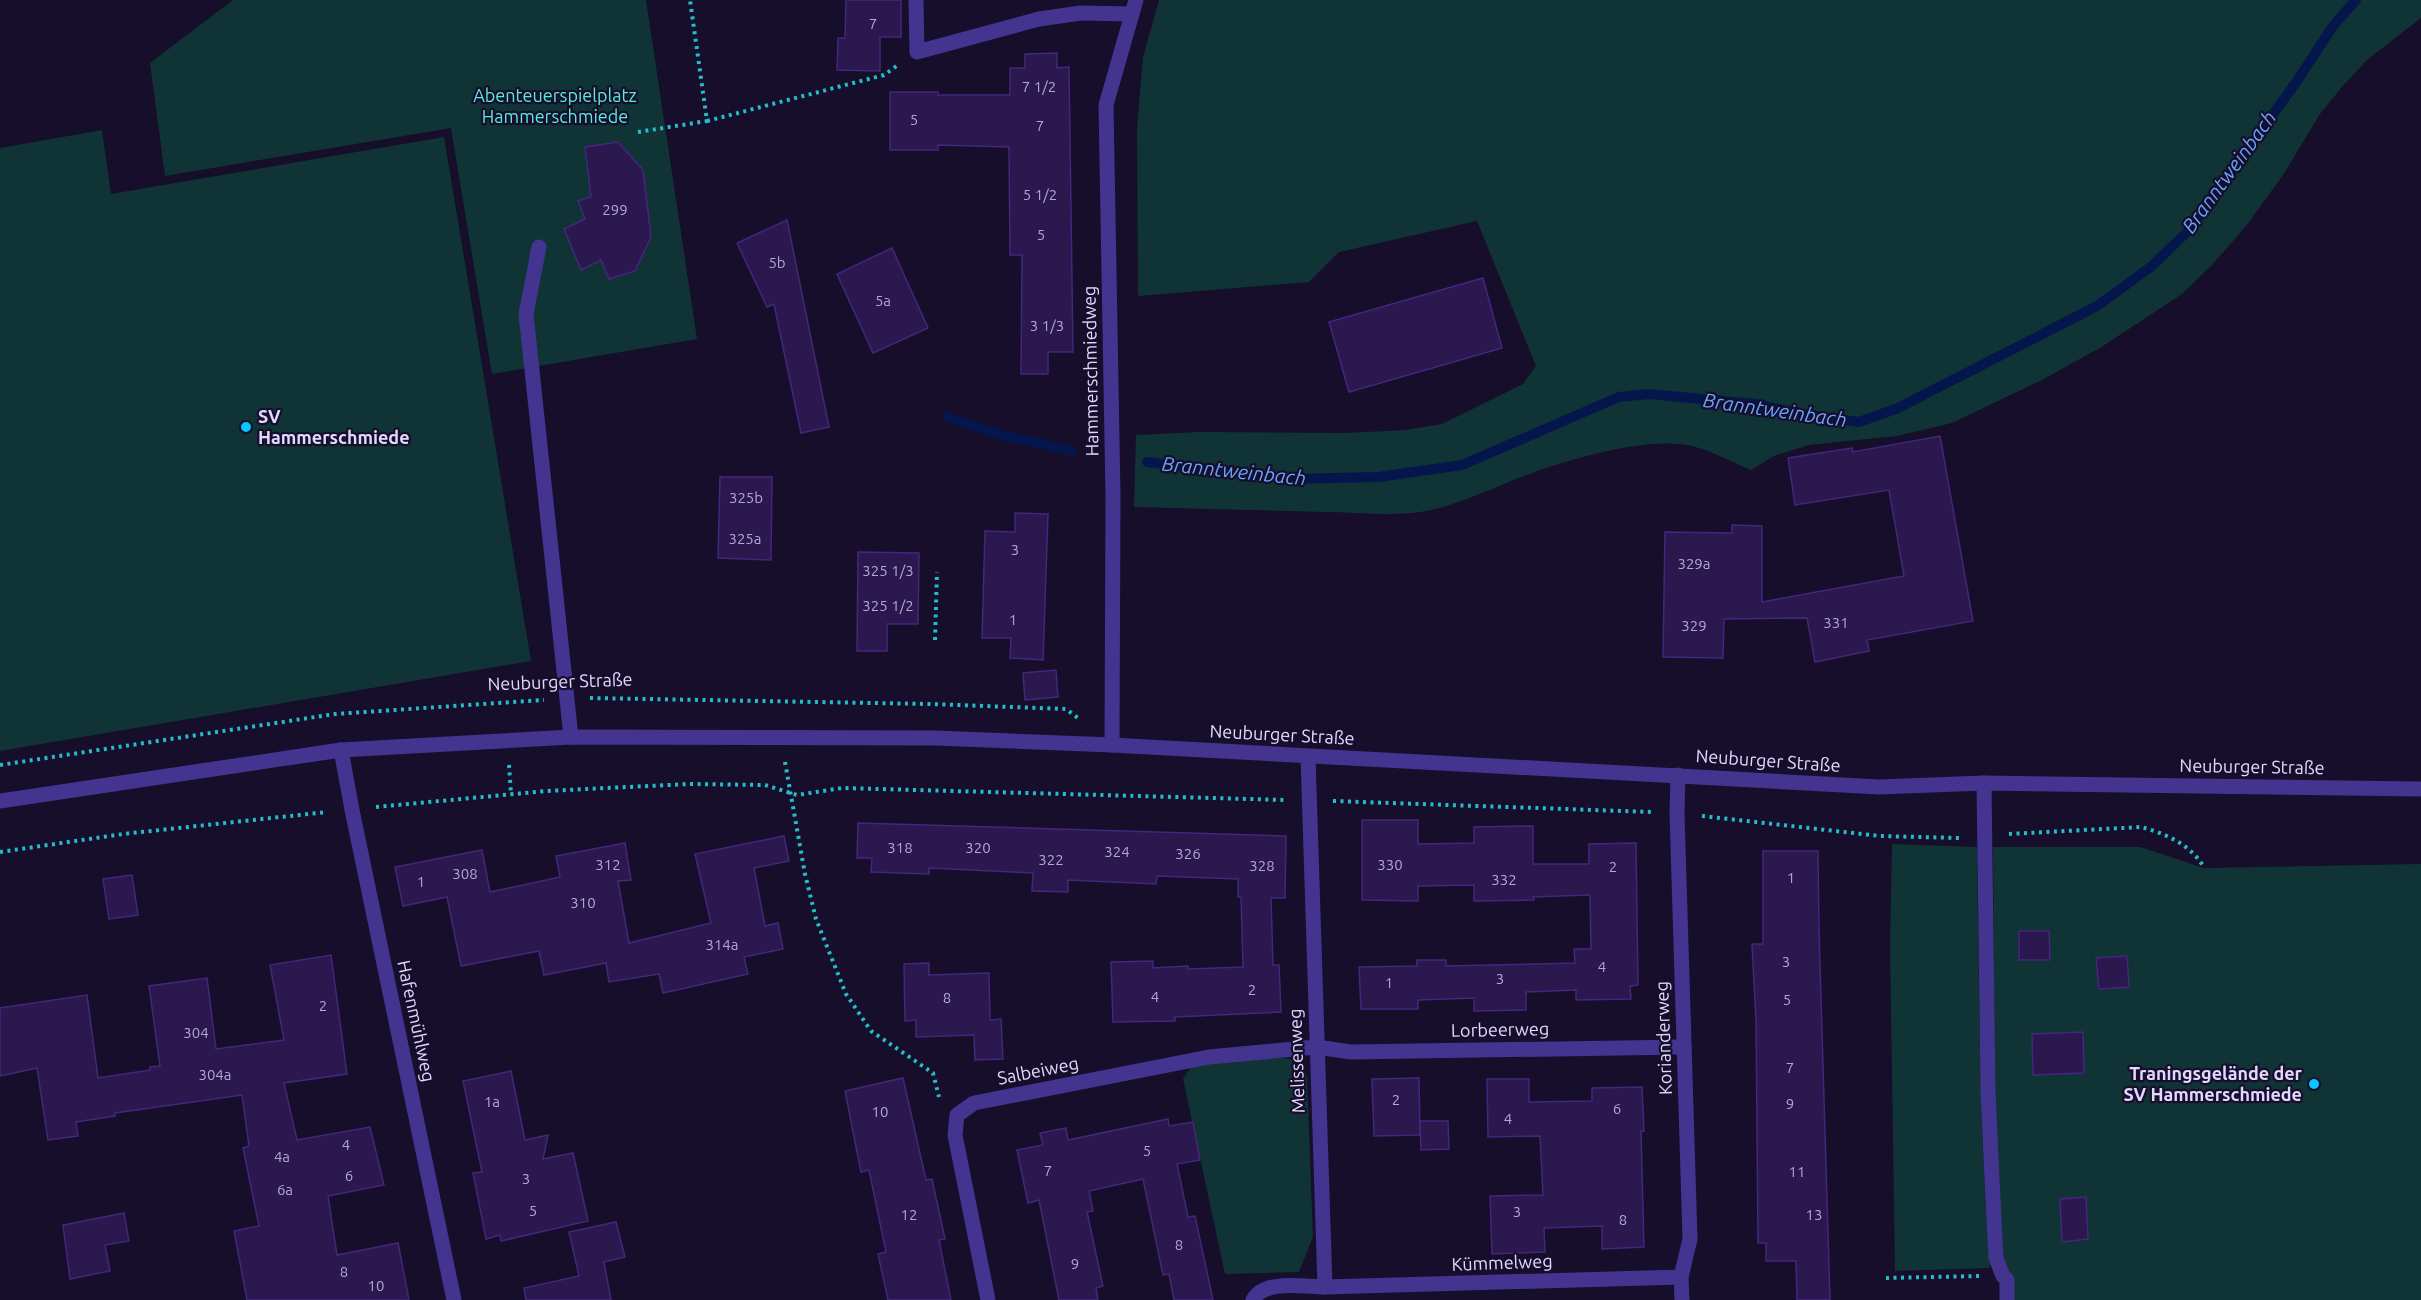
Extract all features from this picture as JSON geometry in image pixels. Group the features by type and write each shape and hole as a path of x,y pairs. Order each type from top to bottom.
{"street":[{"path":"916,0 917,52 1039,20 1134,7"},
{"name":"Hammerschmiedweg","path":"1112,745 1113,496 1106,105 1134,7"},
{"path":"539,248 526,314 571,737"},
{"name":"Neuburger Straße","path":"0,801 341,750 571,737 929,738 1112,745 1879,787 1984,783 2421,789"},
{"name":"Hafenmühlweg","path":"341,750 351,810 454,1300"},
{"name":"Melissenweg","path":"1308,757 1325,1287"},
{"name":"Korianderweg","path":"1678,775 1677,813 1690,1239 1681,1277 1682,1300"},
{"path":"1984,783 1988,1091 1996,1258 2007,1280 2007,1300"},
{"name":"Salbeiweg","path":"957,1115 974,1103 1197,1059 1316,1047"},
{"name":"Lorbeerweg","path":"1316,1047 1351,1052 1684,1047"},
{"path":"957,1115 955,1135 988,1300"},
{"name":"Kümmelweg","path":"1325,1287 1681,1277"},
{"path":"1253,1300 1257,1293 1270,1287 1325,1287"}],"path":[{"path":"690,0 707,121"},
{"path":"638,132 707,121 884,75 917,52"},
{"path":"935,640 937,572"},
{"name":"Neuburger Straße","path":"0,765 335,714 567,698 1066,709 1112,745"},
{"path":"781,737 789,792 816,919 846,994 871,1031 933,1073 940,1099 957,1115"},
{"path":"0,852 123,834 351,810 546,791 688,784 765,785 797,795 842,788 1677,813 1880,836 1985,839 2022,832 2142,827 2158,831 2173,839 2195,856 2204,868"},
{"path":"1886,1278 2003,1276"}],"green space":[{"name":"Abenteuerspielplatz Hammerschmiede","path":"233,0 646,0 697,339 492,374 451,128 165,176 150,63"},
{"path":"1159,0 2421,0 2421,18 2367,60 2341,88 2320,114 2283,175 2246,226 2212,265 2182,294 2103,346 2044,379 1952,423 1897,436 1809,445 1774,456 1751,470 1692,446 1650,444 1626,447 1552,466 1436,509 1401,514 1379,514 1134,507 1136,435 1199,432 1346,433 1406,430 1442,424 1523,384 1536,366 1477,221 1339,252 1309,282 1138,296 1137,128 1143,57"},
{"name":"SV Hammerschmiede","path":"102,130 111,194 444,137 531,661 0,751 0,148"},
{"path":"1892,844 1977,847 1982,1110 1990,1268 1895,1271 1890,946"},
{"path":"1993,847 2140,847 2204,868 2421,864 2421,1300 2007,1300 1996,1258"},
{"path":"1273,1057 1293,1060 1307,1075 1313,1237 1299,1272 1225,1274 1183,1079 1192,1065"}],"building":[{"path":"846,0 901,0 901,37 880,37 880,71 837,70 838,38 845,38"},
{"path":"1057,53 1057,68 1069,67 1073,352 1048,352 1048,374 1021,374 1022,255 1010,255 1009,147 938,145 938,150 890,150 890,92 1010,95 1010,68 1025,68 1025,54"},
{"path":"618,142 643,170 651,237 635,271 609,279 601,260 581,270 564,229 585,219 578,201 591,197 585,147"},
{"path":"787,220 829,427 801,433 774,304 767,307 737,243"},
{"path":"892,248 928,328 873,353 837,274"},
{"path":"1483,278 1502,348 1349,392 1329,322"},
{"path":"1940,436 1973,621 1867,640 1869,651 1815,662 1807,618 1724,619 1723,658 1663,657 1665,532 1732,533 1732,525 1762,526 1762,602 1904,576 1889,490 1795,505 1788,458 1852,448 1853,452"},
{"path":"720,477 772,477 771,560 718,558"},
{"path":"1015,513 1048,514 1043,660 1010,658 1011,638 982,638 985,531 1015,532"},
{"path":"858,552 919,553 918,624 887,624 887,651 857,651"},
{"path":"1056,670 1058,697 1025,700 1023,673"},
{"path":"1362,820 1418,820 1418,844 1474,843 1474,827 1533,826 1533,864 1589,864 1589,844 1636,843 1638,985 1630,986 1631,999 1576,1000 1576,990 1526,992 1526,1010 1474,1011 1474,998 1418,1000 1418,1009 1361,1009 1359,967 1417,966 1417,960 1446,960 1446,966 1575,963 1574,949 1591,949 1590,895 1533,897 1534,900 1474,901 1474,885 1418,886 1418,901 1362,900"},
{"path":"858,823 1286,836 1285,898 1271,898 1273,965 1279,965 1281,1012 1175,1017 1175,1021 1113,1022 1111,962 1153,961 1153,968 1243,967 1241,897 1238,897 1238,879 1157,876 1156,884 1068,880 1068,892 1032,891 1033,873 929,868 929,874 871,872 872,858 857,858"},
{"path":"784,836 789,861 754,868 765,926 778,923 783,949 744,957 748,974 663,993 659,974 609,982 606,963 544,975 539,951 461,966 447,897 403,906 395,867 482,850 490,892 560,877 556,856 625,843 631,880 618,881 629,943 711,923 695,854"},
{"path":"1763,851 1818,851 1830,1300 1797,1300 1796,1261 1766,1261 1766,1243 1758,1243 1756,1020 1752,944 1763,944"},
{"path":"132,875 138,915 109,919 103,879"},
{"path":"2019,931 2049,931 2050,960 2019,960"},
{"path":"331,955 347,1074 284,1083 297,1140 370,1127 384,1185 328,1196 337,1255 398,1243 409,1300 247,1300 234,1231 259,1226 243,1148 249,1146 242,1095 115,1113 115,1116 76,1122 78,1136 48,1140 37,1068 0,1076 0,1008 87,995 98,1078 150,1070 150,1067 160,1066 149,986 207,978 216,1049 284,1040 270,965"},
{"path":"2127,956 2129,987 2099,989 2096,958"},
{"path":"929,963 929,975 989,973 990,1020 1001,1019 1003,1059 975,1060 974,1035 916,1037 916,1020 905,1021 904,964"},
{"path":"2083,1032 2084,1073 2033,1075 2032,1034"},
{"path":"511,1071 525,1140 548,1135 543,1159 573,1153 588,1221 501,1241 500,1235 486,1239 473,1173 482,1172 463,1081"},
{"path":"903,1078 926,1180 932,1179 945,1239 939,1240 951,1300 888,1300 878,1254 886,1252 869,1170 861,1172 845,1091"},
{"path":"1419,1078 1420,1135 1374,1136 1372,1079"},
{"path":"1487,1079 1529,1079 1529,1102 1592,1101 1592,1088 1642,1087 1644,1247 1602,1249 1602,1226 1544,1228 1545,1252 1492,1254 1490,1196 1543,1195 1540,1136 1488,1137"},
{"path":"1168,1119 1169,1126 1193,1122 1200,1160 1177,1164 1188,1217 1195,1216 1213,1300 1174,1300 1169,1274 1163,1275 1143,1179 1089,1191 1093,1211 1087,1212 1103,1286 1096,1288 1098,1300 1059,1300 1039,1200 1028,1203 1017,1150 1043,1145 1040,1133 1066,1128 1068,1140"},
{"path":"1420,1121 1448,1121 1449,1149 1421,1150"},
{"path":"2086,1197 2088,1239 2062,1242 2060,1199"},
{"path":"124,1213 129,1241 105,1245 110,1271 70,1279 63,1225"},
{"path":"616,1222 625,1257 604,1262 611,1300 526,1300 524,1288 579,1276 569,1232"}],"waterway":[{"name":"Branntweinbach","path":"1147,462 1289,479 1378,477 1462,465 1619,397 1649,394 1755,404 1807,415 1859,422 1898,408 2097,306 2152,266 2191,228 2297,81 2333,26 2356,0"},
{"path":"947,417 998,434 1072,451"}],"place":[{"name":"SV Hammerschmiede","path":"246,427"},
{"name":"Traningsgelände der SV Hammerschmiede","path":"2314,1084"}]}
